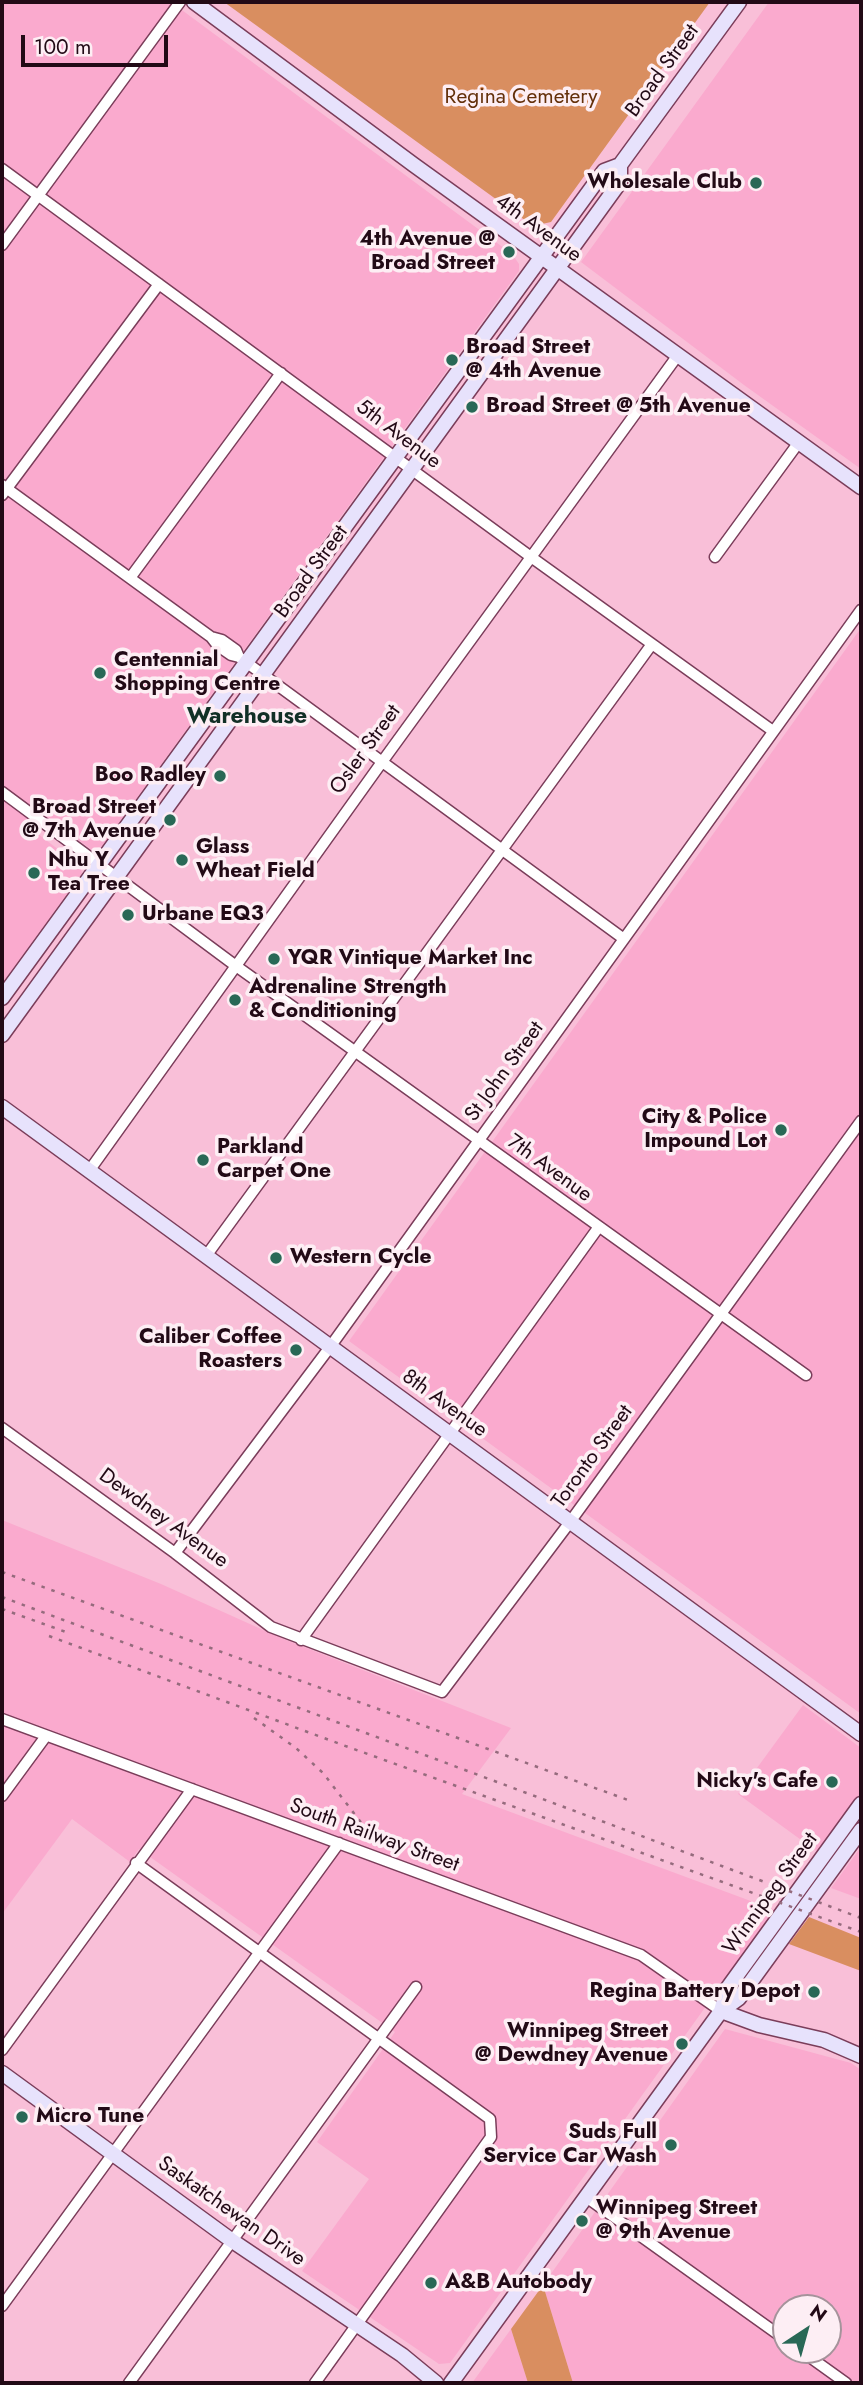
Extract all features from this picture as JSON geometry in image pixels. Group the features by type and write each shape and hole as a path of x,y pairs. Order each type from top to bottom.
{"main road":[{"name":"4th Avenue","path":"194,2 402,157 861,487"},
{"name":"Broad Street","path":"2,998 243,660 397,459 604,171 620,165 739,2"},
{"name":"Broad Street","path":"2,1035 558,270 620,182 620,165"},
{"name":"8th Avenue","path":"2,1107 861,1734"},
{"name":"Winnipeg Street","path":"721,2011 727,1989 861,1804"},
{"name":"Winnipeg Street","path":"451,2383 721,2011 738,1998 861,1830"},
{"path":"721,2011 759,2025 824,2040 861,2056"},
{"name":"Saskatchewan Drive","path":"2,2074 230,2240 402,2355 436,2383"}],"street":[{"path":"2,245 180,2"},
{"name":"5th Avenue","path":"2,169 773,731"},
{"path":"159,284 3,489 211,636 236,649 243,660 624,939"},
{"name":"Osler Street","path":"89,1171 678,355"},
{"path":"130,578 281,373"},
{"path":"715,557 799,442"},
{"name":"St John Street","path":"176,1553 330,1347 861,610"},
{"path":"206,1256 652,644"},
{"name":"7th Avenue","path":"2,792 236,966 806,1375"},
{"name":"Toronto Street","path":"302,1640 442,1692 570,1522 861,1121"},
{"path":"302,1640 598,1228"},
{"name":"Dewdney Avenue","path":"2,1429 176,1553 271,1627 302,1640"},
{"name":"South Railway Street","path":"2,1719 641,1955 721,2011"},
{"path":"2,1796 46,1736"},
{"path":"2,2050 192,1789"},
{"path":"2,2306 338,1843"},
{"path":"136,1863 490,2119 491,2137 315,2383"},
{"path":"129,2383 230,2240 416,1987"},
{"path":"586,2197 772,2330"},
{"path":"820,2364 846,2383"}],"shaded area":[{"path":"2,2 171,2 512,254 519,264 519,271 102,846 92,850 50,819 38,834 80,866 82,873 2,984"},
{"path":"769,2 861,2 861,469 581,262"},
{"path":"861,628 861,1714 349,1341"},
{"path":"2,1520 161,1584 281,1638 511,1728 462,1794 775,1910 450,2363 439,2364 302,2271 369,2179 317,2142 395,2032 139,1849 130,1862 72,1819 2,1914"},
{"path":"803,1705 861,1748 861,1794 819,1853 738,1794"},
{"path":"861,1847 861,1899 831,1888"},
{"path":"725,2029 851,2063 861,2070 861,2383 573,2383 543,2285"},
{"path":"511,2329 528,2383 472,2383"}],"green space":[{"name":"Regina Cemetery","path":"224,2 710,2 551,222 533,226"},
{"path":"809,1917 861,1938 861,1971 789,1944"},
{"path":"543,2285 573,2383 528,2383 511,2329"}],"railway":[{"path":"2,1572 628,1800"},
{"path":"2,1597 861,1918"},
{"path":"2,1609 66,1632"},
{"path":"49,1636 861,1932"},
{"path":"254,1718 296,1748 323,1773 363,1825"}],"place":[{"name":"Wholesale Club","path":"756,183"},
{"name":"4th Avenue @ Broad Street","path":"509,252"},
{"name":"Broad Street @ 4th Avenue","path":"452,360"},
{"name":"Broad Street @ 5th Avenue","path":"472,407"},
{"name":"Centennial Shopping Centre","path":"100,673"},
{"name":"Boo Radley","path":"220,776"},
{"name":"Broad Street @ 7th Avenue","path":"170,820"},
{"name":"Glass Wheat Field","path":"182,860"},
{"name":"Nhu Y Tea Tree","path":"34,873"},
{"name":"Urbane EQ3","path":"128,915"},
{"name":"YQR Vintique Market Inc","path":"274,959"},
{"name":"Adrenaline Strength & Conditioning","path":"235,1000"},
{"name":"City & Police Impound Lot","path":"781,1130"},
{"name":"Parkland Carpet One","path":"203,1160"},
{"name":"Western Cycle","path":"276,1258"},
{"name":"Caliber Coffee Roasters","path":"296,1350"},
{"name":"Nicky's Cafe","path":"832,1782"},
{"name":"Regina Battery Depot","path":"814,1992"},
{"name":"Winnipeg Street @ Dewdney Avenue","path":"682,2044"},
{"name":"Micro Tune","path":"22,2117"},
{"name":"Suds Full Service Car Wash","path":"671,2145"},
{"name":"Winnipeg Street @ 9th Avenue","path":"582,2221"},
{"name":"A&B Autobody","path":"431,2283"}],"district":[{"name":"Warehouse","path":"247,717"}]}
